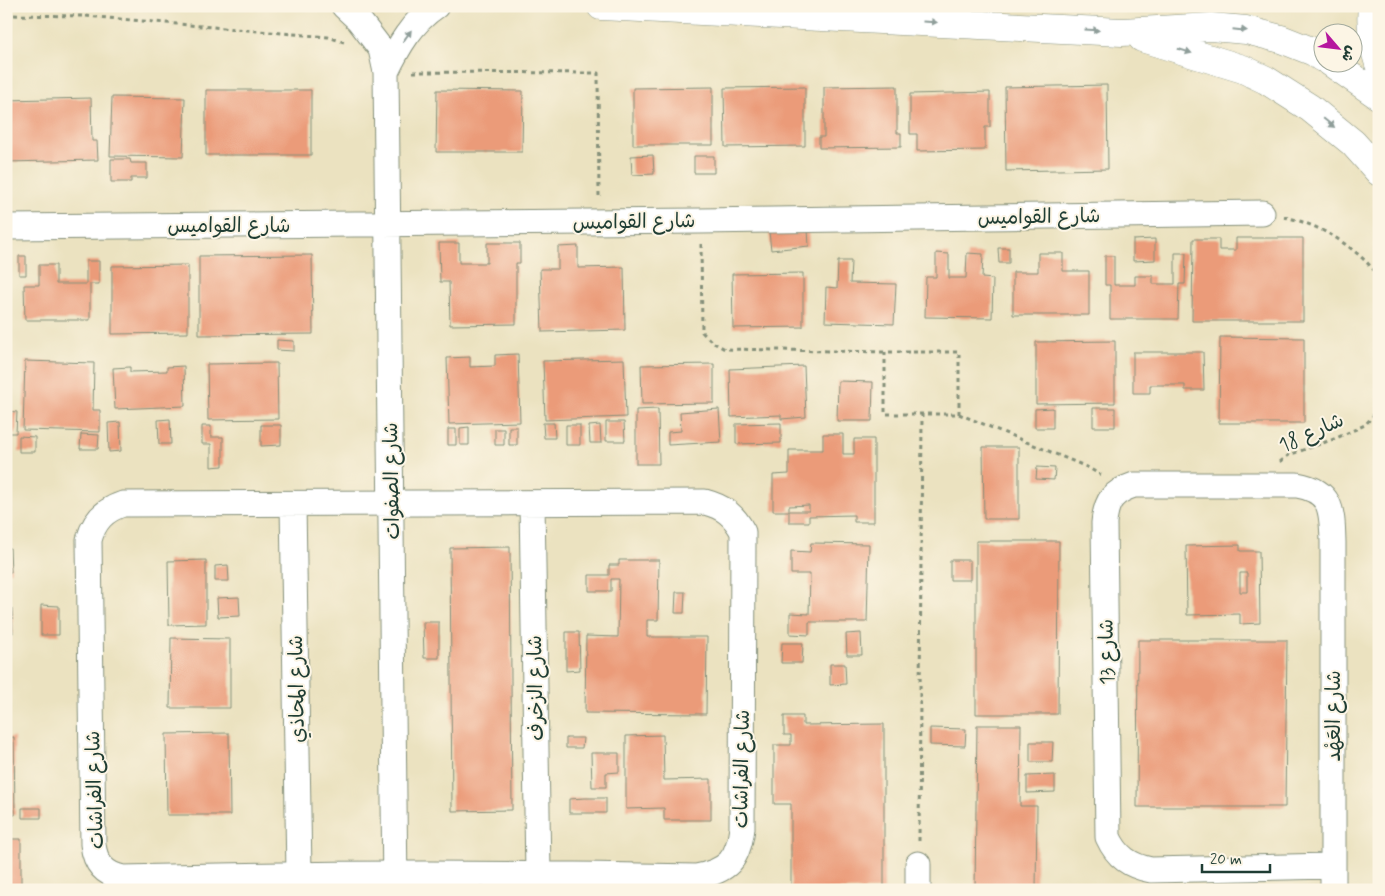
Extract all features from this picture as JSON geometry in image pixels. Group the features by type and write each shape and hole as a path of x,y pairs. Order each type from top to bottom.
{"main road":[{"path":"601,6 1122,32 1211,27 1246,30 1281,39 1312,51"},
{"path":"1372,6 1371,18 1375,53 1379,64"},
{"path":"1122,32 1243,69 1266,80 1310,108 1353,143 1379,172"},
{"path":"1344,72 1379,96"}],"street":[{"name":"شارع الصفوات","path":"344,6 358,19 380,49 386,72 395,882"},
{"name":"شارع الصفوات","path":"386,72 407,34 419,20 436,6"},
{"name":"شارع القواميس","path":"6,227 700,221 1262,213"},
{"path":"1121,489 1134,485 1257,485"},
{"name":"شارع العَهْد","path":"1257,485 1297,485 1308,487 1319,492 1327,501 1332,512 1333,878"},
{"name":"شارع 13","path":"1121,489 1111,498 1105,510 1104,523 1108,837 1113,848 1129,864 1151,870 1333,878"},
{"name":"شارع الزخرف","path":"532,502 538,874"},
{"name":"شارع الفراشات","path":"705,502 717,505 729,512 743,532 742,828 740,846 730,862 714,873 696,876 538,874 395,882 299,874 123,878 113,876 104,870 94,854 89,540 92,527 100,516 111,508 123,504 392,504 705,502"},
{"name":"شارع المحاذي","path":"293,504 299,874"},
{"path":"918,864 918,890"}],"path":[{"path":"1262,213 1293,219 1322,230 1349,247 1379,276"},
{"path":"700,221 702,332 712,342 725,348 959,352 959,414"},
{"path":"885,352 885,414 959,414 1087,467 1121,489"},
{"name":"شارع 18","path":"1257,485 1272,468 1289,455 1334,439 1365,425 1379,409"},
{"path":"918,864 922,414"}],"building":[{"path":"1107,85 1108,169 1006,171 1005,87"},
{"path":"897,86 897,133 901,133 901,147 819,148 819,137 824,137 824,87"},
{"path":"713,87 713,145 633,145 633,88"},
{"path":"805,87 805,146 725,147 724,88"},
{"path":"206,90 311,90 311,155 206,155"},
{"path":"437,90 523,91 522,152 436,152"},
{"path":"990,92 990,127 985,127 985,150 917,151 917,134 910,134 910,94"},
{"path":"112,97 185,98 183,157 110,156"},
{"path":"91,98 92,141 97,141 98,160 6,162 6,100"},
{"path":"653,155 654,174 632,175 631,156"},
{"path":"694,156 714,156 714,173 694,173"},
{"path":"111,159 130,159 131,163 147,163 147,178 131,178 131,182 111,182"},
{"path":"808,229 809,246 771,250 769,232"},
{"path":"1236,238 1303,238 1303,321 1192,321 1193,239 1219,239 1219,250 1236,250"},
{"path":"1155,239 1155,260 1133,261 1133,240"},
{"path":"439,243 459,243 459,263 487,263 487,243 520,243 520,263 516,263 516,324 450,325 449,282 440,282"},
{"path":"578,246 578,268 624,267 625,330 542,332 540,269 558,269 558,247"},
{"path":"998,248 1009,248 1009,263 999,263"},
{"path":"936,253 949,254 949,278 966,278 967,253 983,254 982,278 993,279 992,318 925,317 926,277 936,277"},
{"path":"1038,253 1063,253 1063,271 1089,271 1089,315 1013,315 1013,272 1038,272"},
{"path":"1175,253 1186,253 1185,284 1179,284 1178,319 1110,319 1110,285 1105,285 1105,256 1114,256 1114,285 1135,285 1135,276 1153,276 1153,284 1175,284"},
{"path":"312,255 313,334 199,335 199,256"},
{"path":"19,256 26,256 26,275 19,275"},
{"path":"86,261 99,261 99,284 90,284 90,320 25,320 24,285 39,285 39,265 56,265 56,284 86,284"},
{"path":"838,261 851,261 850,283 896,284 894,324 825,322 826,287 837,288"},
{"path":"188,265 188,333 112,334 112,266"},
{"path":"803,273 803,327 733,328 732,274"},
{"path":"1220,337 1304,338 1304,423 1219,423"},
{"path":"277,340 294,341 294,351 277,350"},
{"path":"1115,341 1115,403 1036,404 1036,342"},
{"path":"1133,352 1203,352 1204,390 1185,390 1185,385 1150,385 1150,393 1133,393"},
{"path":"518,354 520,422 449,424 447,358 470,357 470,367 495,366 495,355"},
{"path":"624,359 626,417 545,420 543,361"},
{"path":"25,361 94,363 93,410 100,410 100,432 23,430"},
{"path":"277,363 278,419 208,420 207,364"},
{"path":"714,364 714,403 642,404 641,365"},
{"path":"184,366 185,406 115,409 113,368 130,367 130,372 167,371 167,367"},
{"path":"804,366 806,417 781,419 781,415 731,417 730,369"},
{"path":"838,381 873,382 872,421 837,421"},
{"path":"1053,408 1053,428 1035,428 1035,409"},
{"path":"1093,408 1115,408 1115,427 1093,427"},
{"path":"658,409 659,464 636,464 636,410"},
{"path":"719,409 721,442 668,445 668,432 681,431 680,412"},
{"path":"6,411 17,412 16,433 6,433"},
{"path":"170,419 171,444 159,444 158,420"},
{"path":"120,422 121,451 109,452 108,423"},
{"path":"606,422 624,422 625,441 606,441"},
{"path":"543,423 554,423 555,438 544,438"},
{"path":"781,423 781,443 736,444 736,424"},
{"path":"261,425 281,425 281,445 261,446"},
{"path":"566,425 580,425 580,445 566,445"},
{"path":"600,425 601,443 590,443 589,426"},
{"path":"202,426 211,426 211,437 223,437 223,466 211,467 211,444 202,444"},
{"path":"469,427 469,445 460,445 460,428"},
{"path":"509,427 517,427 517,445 509,445"},
{"path":"448,429 456,429 456,445 448,445"},
{"path":"495,429 504,429 504,445 495,445"},
{"path":"81,434 99,435 98,449 80,449"},
{"path":"823,434 843,434 843,454 854,454 854,439 874,439 874,522 854,522 854,515 809,516 809,522 789,522 789,511 773,511 773,475 789,474 789,450 823,450","holes":["809,505 809,511 789,511 789,506"]},
{"path":"19,436 35,437 35,452 19,452"},
{"path":"983,447 1019,447 1019,519 984,519"},
{"path":"1037,467 1055,468 1054,480 1036,479"},
{"path":"976,541 1059,541 1058,714 976,714"},
{"path":"811,543 869,544 867,622 809,622 809,635 790,634 790,613 809,614 810,574 791,574 791,551 810,552"},
{"path":"1240,545 1240,551 1259,551 1260,623 1240,624 1240,614 1187,615 1186,546","holes":["1240,573 1247,573 1247,592 1240,592"]},
{"path":"510,547 512,810 452,811 450,548"},
{"path":"6,548 10,548 11,572 6,572"},
{"path":"206,560 206,624 169,625 168,561"},
{"path":"619,560 659,560 658,620 647,620 647,637 707,637 706,714 585,713 586,636 618,637 619,579 611,579 611,591 589,591 589,575 609,575 609,565 619,565"},
{"path":"950,560 970,560 970,580 950,580"},
{"path":"228,565 229,581 215,581 215,566"},
{"path":"676,592 685,592 684,613 675,613"},
{"path":"239,597 240,616 218,617 217,598"},
{"path":"41,605 59,606 59,635 41,635"},
{"path":"6,608 12,608 13,633 6,633"},
{"path":"423,622 439,622 439,658 424,658"},
{"path":"566,632 579,632 580,670 566,671"},
{"path":"861,633 862,655 847,655 846,634"},
{"path":"171,638 230,639 230,708 170,708"},
{"path":"1138,640 1287,640 1285,807 1137,807"},
{"path":"782,643 803,643 802,663 781,663"},
{"path":"830,664 845,664 846,684 830,685"},
{"path":"784,716 803,716 803,725 884,724 884,890 791,890 791,804 774,804 774,745 791,745 791,735 784,735"},
{"path":"977,725 1021,725 1020,806 1037,806 1036,890 975,890"},
{"path":"930,728 966,729 965,746 930,745"},
{"path":"229,733 230,815 167,815 166,734"},
{"path":"663,735 664,780 711,779 711,820 664,820 664,808 626,809 626,736"},
{"path":"14,737 15,815 6,815 6,738"},
{"path":"566,738 583,738 582,748 566,748"},
{"path":"1030,742 1053,742 1052,762 1030,762"},
{"path":"591,753 619,753 619,772 606,773 606,787 592,787"},
{"path":"1055,775 1055,792 1027,793 1027,776"},
{"path":"606,798 606,813 569,813 569,799"},
{"path":"22,808 41,808 41,818 22,818"},
{"path":"6,839 21,839 21,890 6,890"}]}
